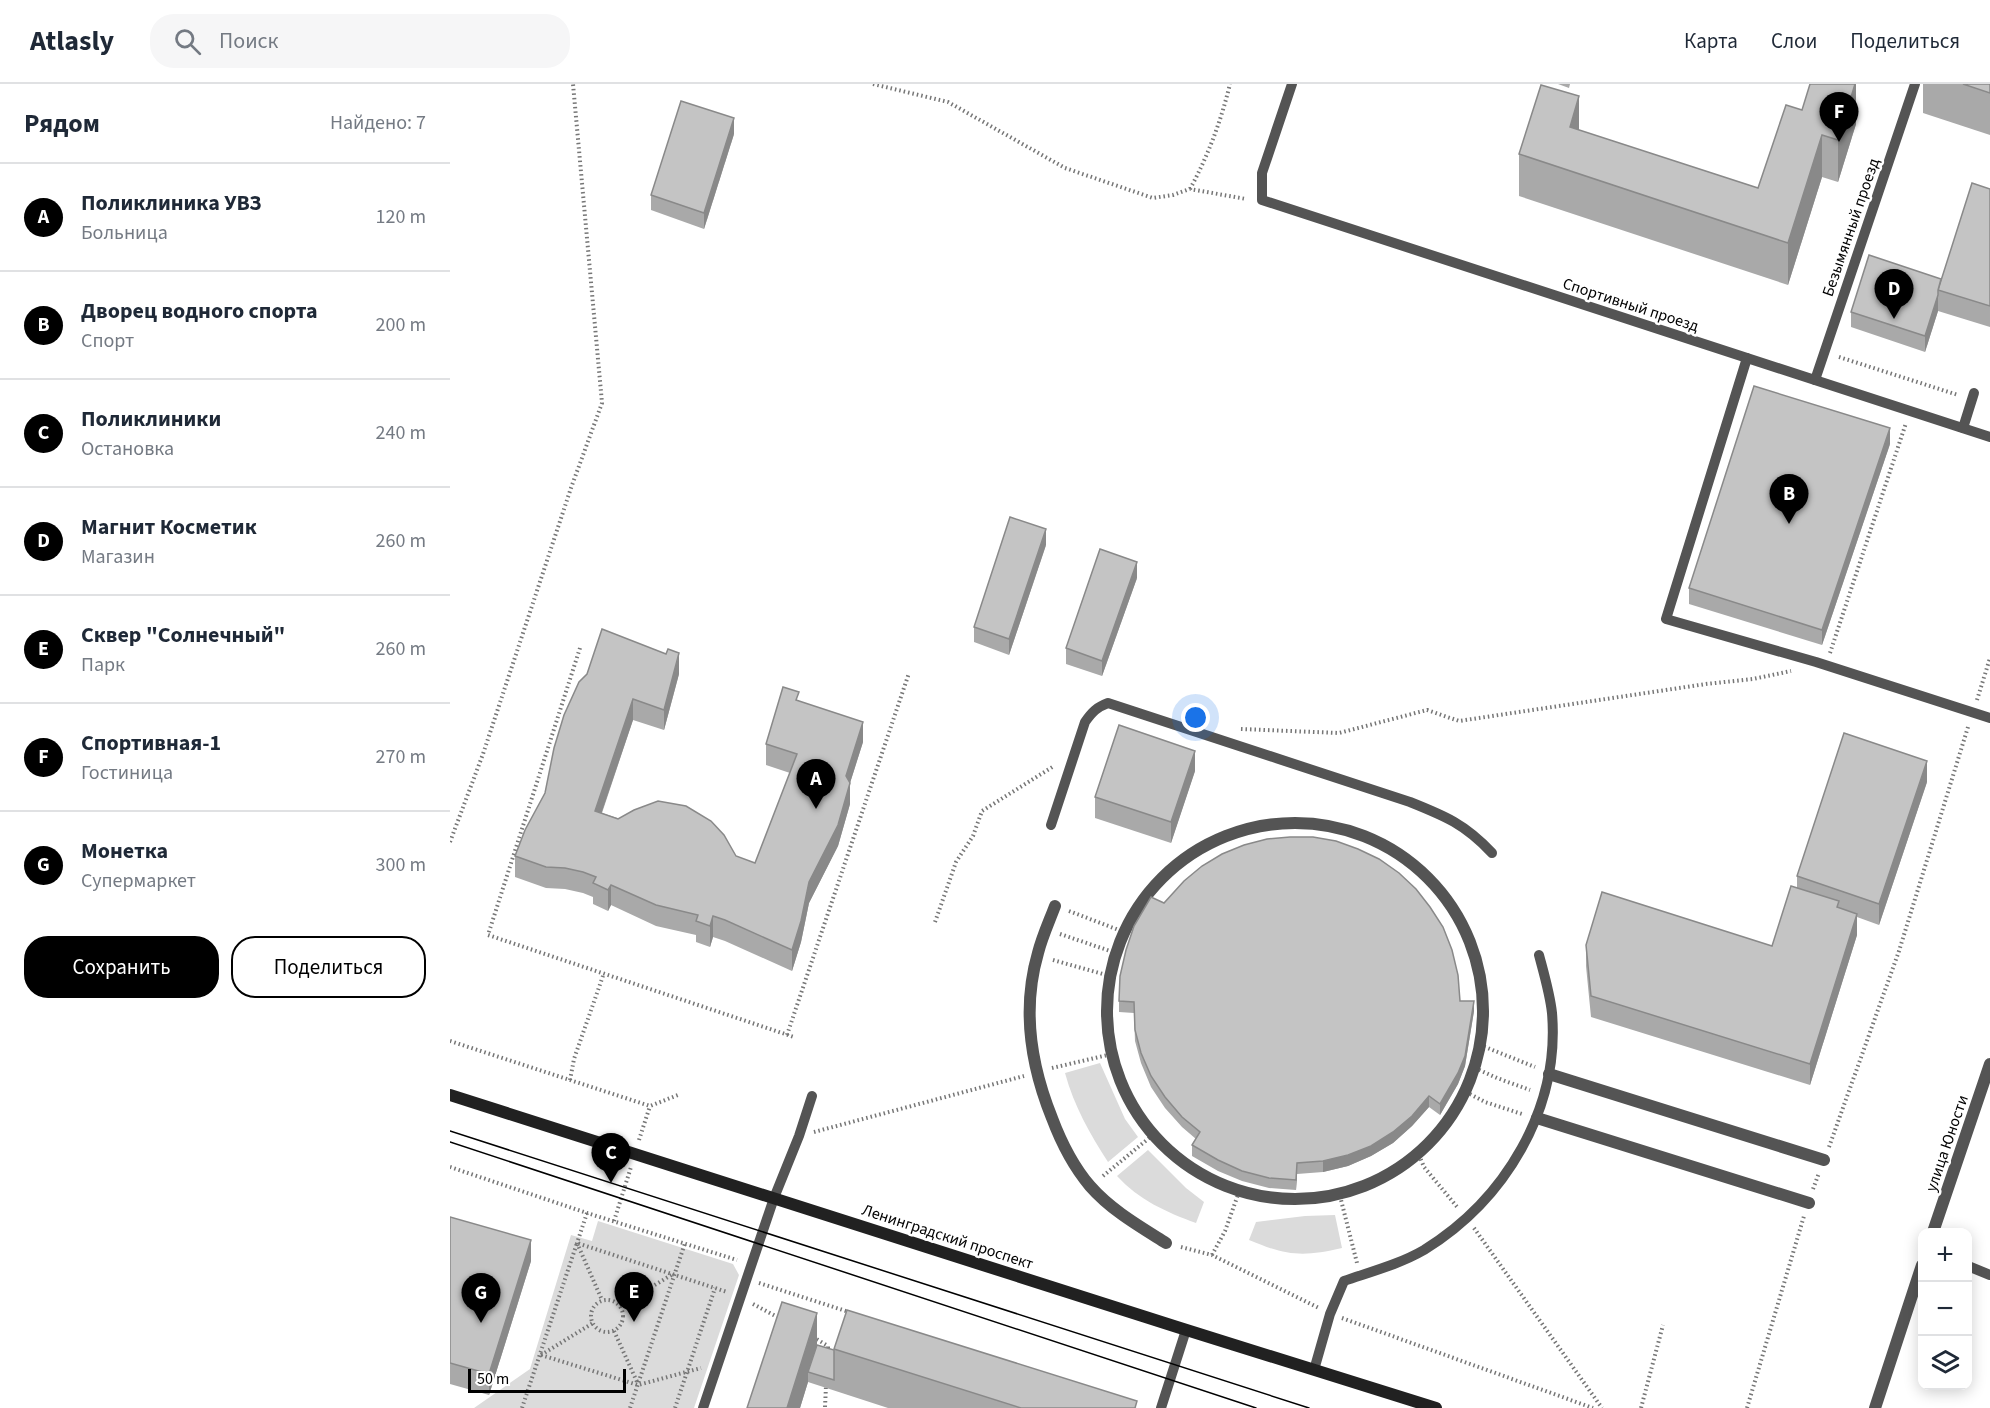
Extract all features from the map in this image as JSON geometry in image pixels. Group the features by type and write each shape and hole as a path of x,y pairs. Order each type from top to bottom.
{"main road":[{"name":"Ленинградский проспект","path":"450,1095 1436,1408"}],"street":[{"path":"1288,823 1326,825 1363,836 1388,848 1413,866 1433,886 1461,926 1480,975 1483,1000 1483,1024 1475,1068 1466,1092 1442,1132 1419,1155 1380,1178 1340,1196 1306,1201 1271,1199 1239,1192 1191,1166 1172,1151 1154,1134 1127,1092 1112,1054 1107,1026 1106,999 1116,953 1136,910 1162,878 1181,861 1214,841 1250,828 1288,823"},
{"path":"1055,906 1037,955 1032,980 1030,1038 1036,1072 1056,1130 1072,1161 1090,1186 1119,1212 1166,1243"},
{"name":"улица Юности","path":"1935,1228 1988,1078 1990,1064"},
{"path":"1549,1074 1824,1160"},
{"path":"1537,1118 1809,1203"},
{"path":"1875,1408 1918,1280"}],"lane":[{"path":"1262,200 1262,173 1292,84"},
{"name":"Безымянный проезд","path":"1815,380 1915,84"},
{"name":"Спортивный проезд","path":"1262,200 1990,437"},
{"path":"1747,358 1666,620 1816,663 1990,718"},
{"path":"1963,428 1973,396"},
{"path":"1051,825 1085,722 1099,706 1108,703 1444,815 1464,827 1492,853"},
{"path":"1314,1370 1330,1314 1344,1281 1394,1264 1422,1251 1447,1234 1467,1218 1500,1181 1521,1151 1545,1096 1549,1074 1552,1012 1539,955"},
{"path":"702,1408 774,1198 812,1096"},
{"path":"1972,1268 1990,1275"},
{"path":"1161,1408 1186,1330"}],"path":[{"path":"450,842 483,754 571,488 602,403 573,84"},
{"path":"873,84 948,102 1065,168 1153,198 1173,195 1190,189 1262,200"},
{"path":"1190,189 1215,134 1230,84"},
{"path":"1824,353 1973,396"},
{"path":"1241,729 1339,733 1427,710 1459,721 1753,679 1789,672 1816,663 1830,654 1910,411"},
{"path":"579,648 488,935 794,1037"},
{"path":"1748,1408 1809,1203 1899,951 1990,658"},
{"path":"787,1035 909,673"},
{"path":"935,922 956,862 973,836 982,811 1051,768 1074,758"},
{"path":"1077,913 1124,932"},
{"path":"1067,936 1116,953"},
{"path":"1058,962 1110,976"},
{"path":"570,1080 574,1059 604,973"},
{"path":"450,1041 650,1106 678,1095"},
{"path":"1480,1045 1531,1065"},
{"path":"1063,1065 1112,1054"},
{"path":"1475,1068 1523,1088"},
{"path":"799,1136 1036,1072"},
{"path":"1466,1092 1512,1112"},
{"path":"1113,1169 1154,1134"},
{"path":"1419,1155 1424,1167 1449,1198"},
{"path":"450,1167 586,1213 738,1260 747,1279 859,1315"},
{"path":"1212,1255 1225,1231 1239,1192"},
{"path":"1340,1196 1353,1249"},
{"path":"522,1408 586,1213"},
{"path":"1467,1218 1602,1408"},
{"path":"577,1243 741,1297 789,1324"},
{"path":"577,1243 602,1300"},
{"path":"630,1408 685,1243"},
{"path":"1166,1243 1212,1255 1330,1314 1593,1408"},
{"path":"620,1306 674,1274"},
{"path":"675,1408 715,1288"},
{"path":"602,1300 609,1300 620,1306 623,1319 614,1331 604,1331 593,1323 591,1314 602,1300"},
{"path":"541,1355 593,1323"},
{"path":"1641,1408 1664,1325"},
{"path":"614,1331 638,1384"},
{"path":"809,1335 828,1346 828,1356"},
{"path":"541,1355 638,1384 717,1363"},
{"path":"825,1407 826,1376"}],"shaded area":[{"path":"1100,1063 1125,1119 1138,1137 1108,1162 1083,1119 1065,1073"},
{"path":"1148,1150 1186,1188 1204,1202 1196,1223 1153,1204 1134,1192 1117,1176"},
{"path":"1335,1215 1342,1248 1305,1254 1285,1252 1249,1240 1256,1222"},
{"path":"598,1221 733,1264 739,1275 694,1408 474,1408 530,1369 571,1235 592,1241"}],"building":[{"path":"1810,84 1855,84 1838,140 1822,135 1788,243 1519,154 1541,85 1579,96 1570,127 1758,188 1786,105 1802,110"},
{"path":"1963,84 1990,84 1990,93"},
{"path":"681,101 734,118 704,213 651,195"},
{"path":"1972,183 1990,189 1990,306 1938,290"},
{"path":"1869,255 1941,279 1925,336 1851,312"},
{"path":"1754,386 1890,428 1822,630 1689,588"},
{"path":"1010,517 1046,529 1009,639 974,627"},
{"path":"1100,549 1137,562 1102,661 1066,648"},
{"path":"602,629 666,654 668,649 679,653 664,710 633,699 595,811 618,819 658,801 686,806 711,821 724,835 736,856 755,863 797,754 766,744 783,687 799,692 796,700 863,722 846,776 850,783 838,825 809,882 792,950 725,920 713,916 710,926 696,921 698,915 656,905 611,885 608,890 593,883 596,877 583,872 546,867 515,856 525,830 545,793 554,748 564,715 579,682 587,674"},
{"path":"1119,725 1195,751 1171,822 1095,797"},
{"path":"1844,733 1927,761 1879,904 1797,876"},
{"path":"1313,837 1336,841 1379,859 1399,873 1416,889 1443,927 1458,975 1460,1001 1474,1001 1465,1056 1440,1104 1429,1096 1412,1116 1371,1146 1323,1161 1297,1163 1296,1180 1269,1178 1242,1171 1192,1145 1200,1132 1182,1117 1151,1076 1141,1053 1135,1030 1134,1002 1119,1001 1120,976 1126,950 1134,926 1151,897 1164,903 1184,881 1202,866 1222,854 1267,839"},
{"path":"1791,886 1839,901 1837,907 1857,914 1810,1064 1591,996 1586,945 1602,892 1772,946"},
{"path":"450,1217 531,1240 489,1374 450,1363"},
{"path":"782,1302 817,1313 787,1408 747,1408"},
{"path":"847,1310 1137,1401 1135,1408 1021,1408 834,1349"},
{"path":"817,1345 834,1350 834,1380 808,1372"}],"tram line":[{"path":"450,1131 1309,1408"},
{"path":"450,1142 1256,1408"}],"place":[{"name":"Спортивная-1","path":"1839,142"},
{"name":"Магнит Косметик","path":"1894,319"},
{"name":"Дворец водного спорта","path":"1789,524"},
{"name":"Поликлиника УВЗ","path":"816,809"},
{"name":"Поликлиники","path":"611,1183"},
{"name":"Сквер \"Солнечный\"","path":"634,1322"},
{"name":"Монетка","path":"481,1323"}]}
